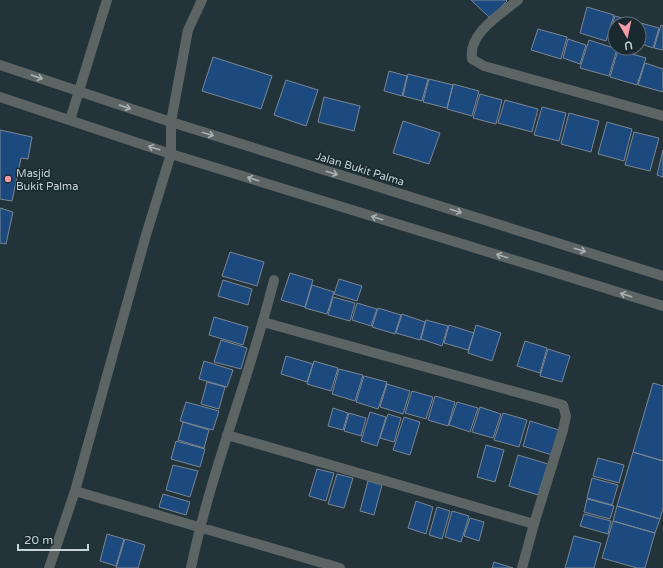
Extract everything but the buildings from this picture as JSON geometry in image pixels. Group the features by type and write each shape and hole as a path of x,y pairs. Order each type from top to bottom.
{"street":[{"path":"70,120 107,0"},
{"path":"49,568 75,491 146,235 171,154 170,122 188,30 196,10 202,0"},
{"path":"518,0 481,32 471,49 472,59 484,66 663,116"},
{"name":"Jalan Bukit Palma","path":"0,65 150,116 663,276"},
{"path":"0,97 171,154 663,306"},
{"path":"191,568 199,528 227,435 264,322 274,280"},
{"path":"264,322 563,405 566,416 563,430 522,568"},
{"path":"227,435 534,524"},
{"path":"75,491 340,568"}],"place":[{"name":"Masjid Bukit Palma","path":"8,179"}]}
